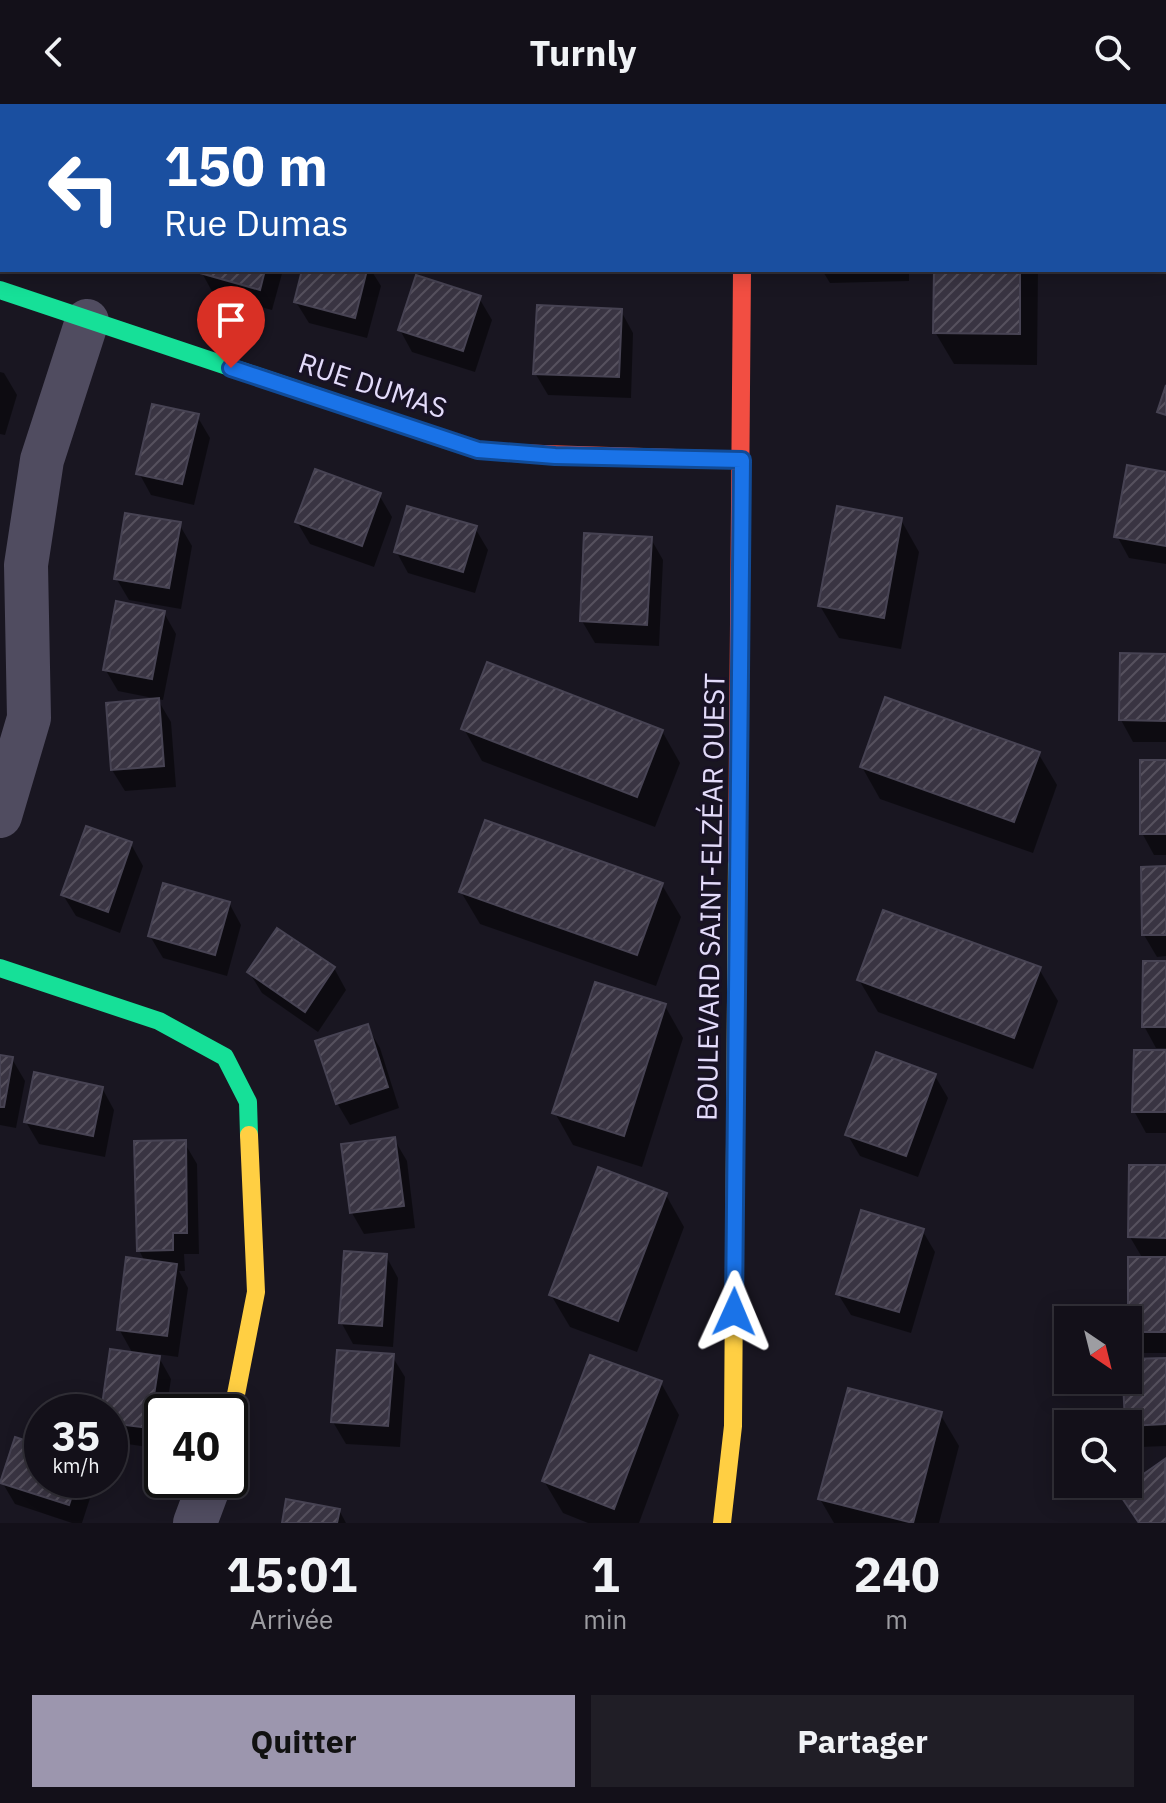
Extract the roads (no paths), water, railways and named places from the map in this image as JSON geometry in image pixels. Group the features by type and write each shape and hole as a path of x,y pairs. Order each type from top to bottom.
{"street":[{"name":"BOULEVARD SAINT-ELZÉAR OUEST","path":"722,1523 733,1426 742,272"},
{"name":"RUE DUMAS","path":"0,290 478,450 555,456 742,460"},
{"path":"0,816 29,718 26,565 42,460 87,321"},
{"path":"0,968 159,1021 225,1057 248,1102 256,1292 236,1394"},
{"path":"195,1523 204,1498"}]}
